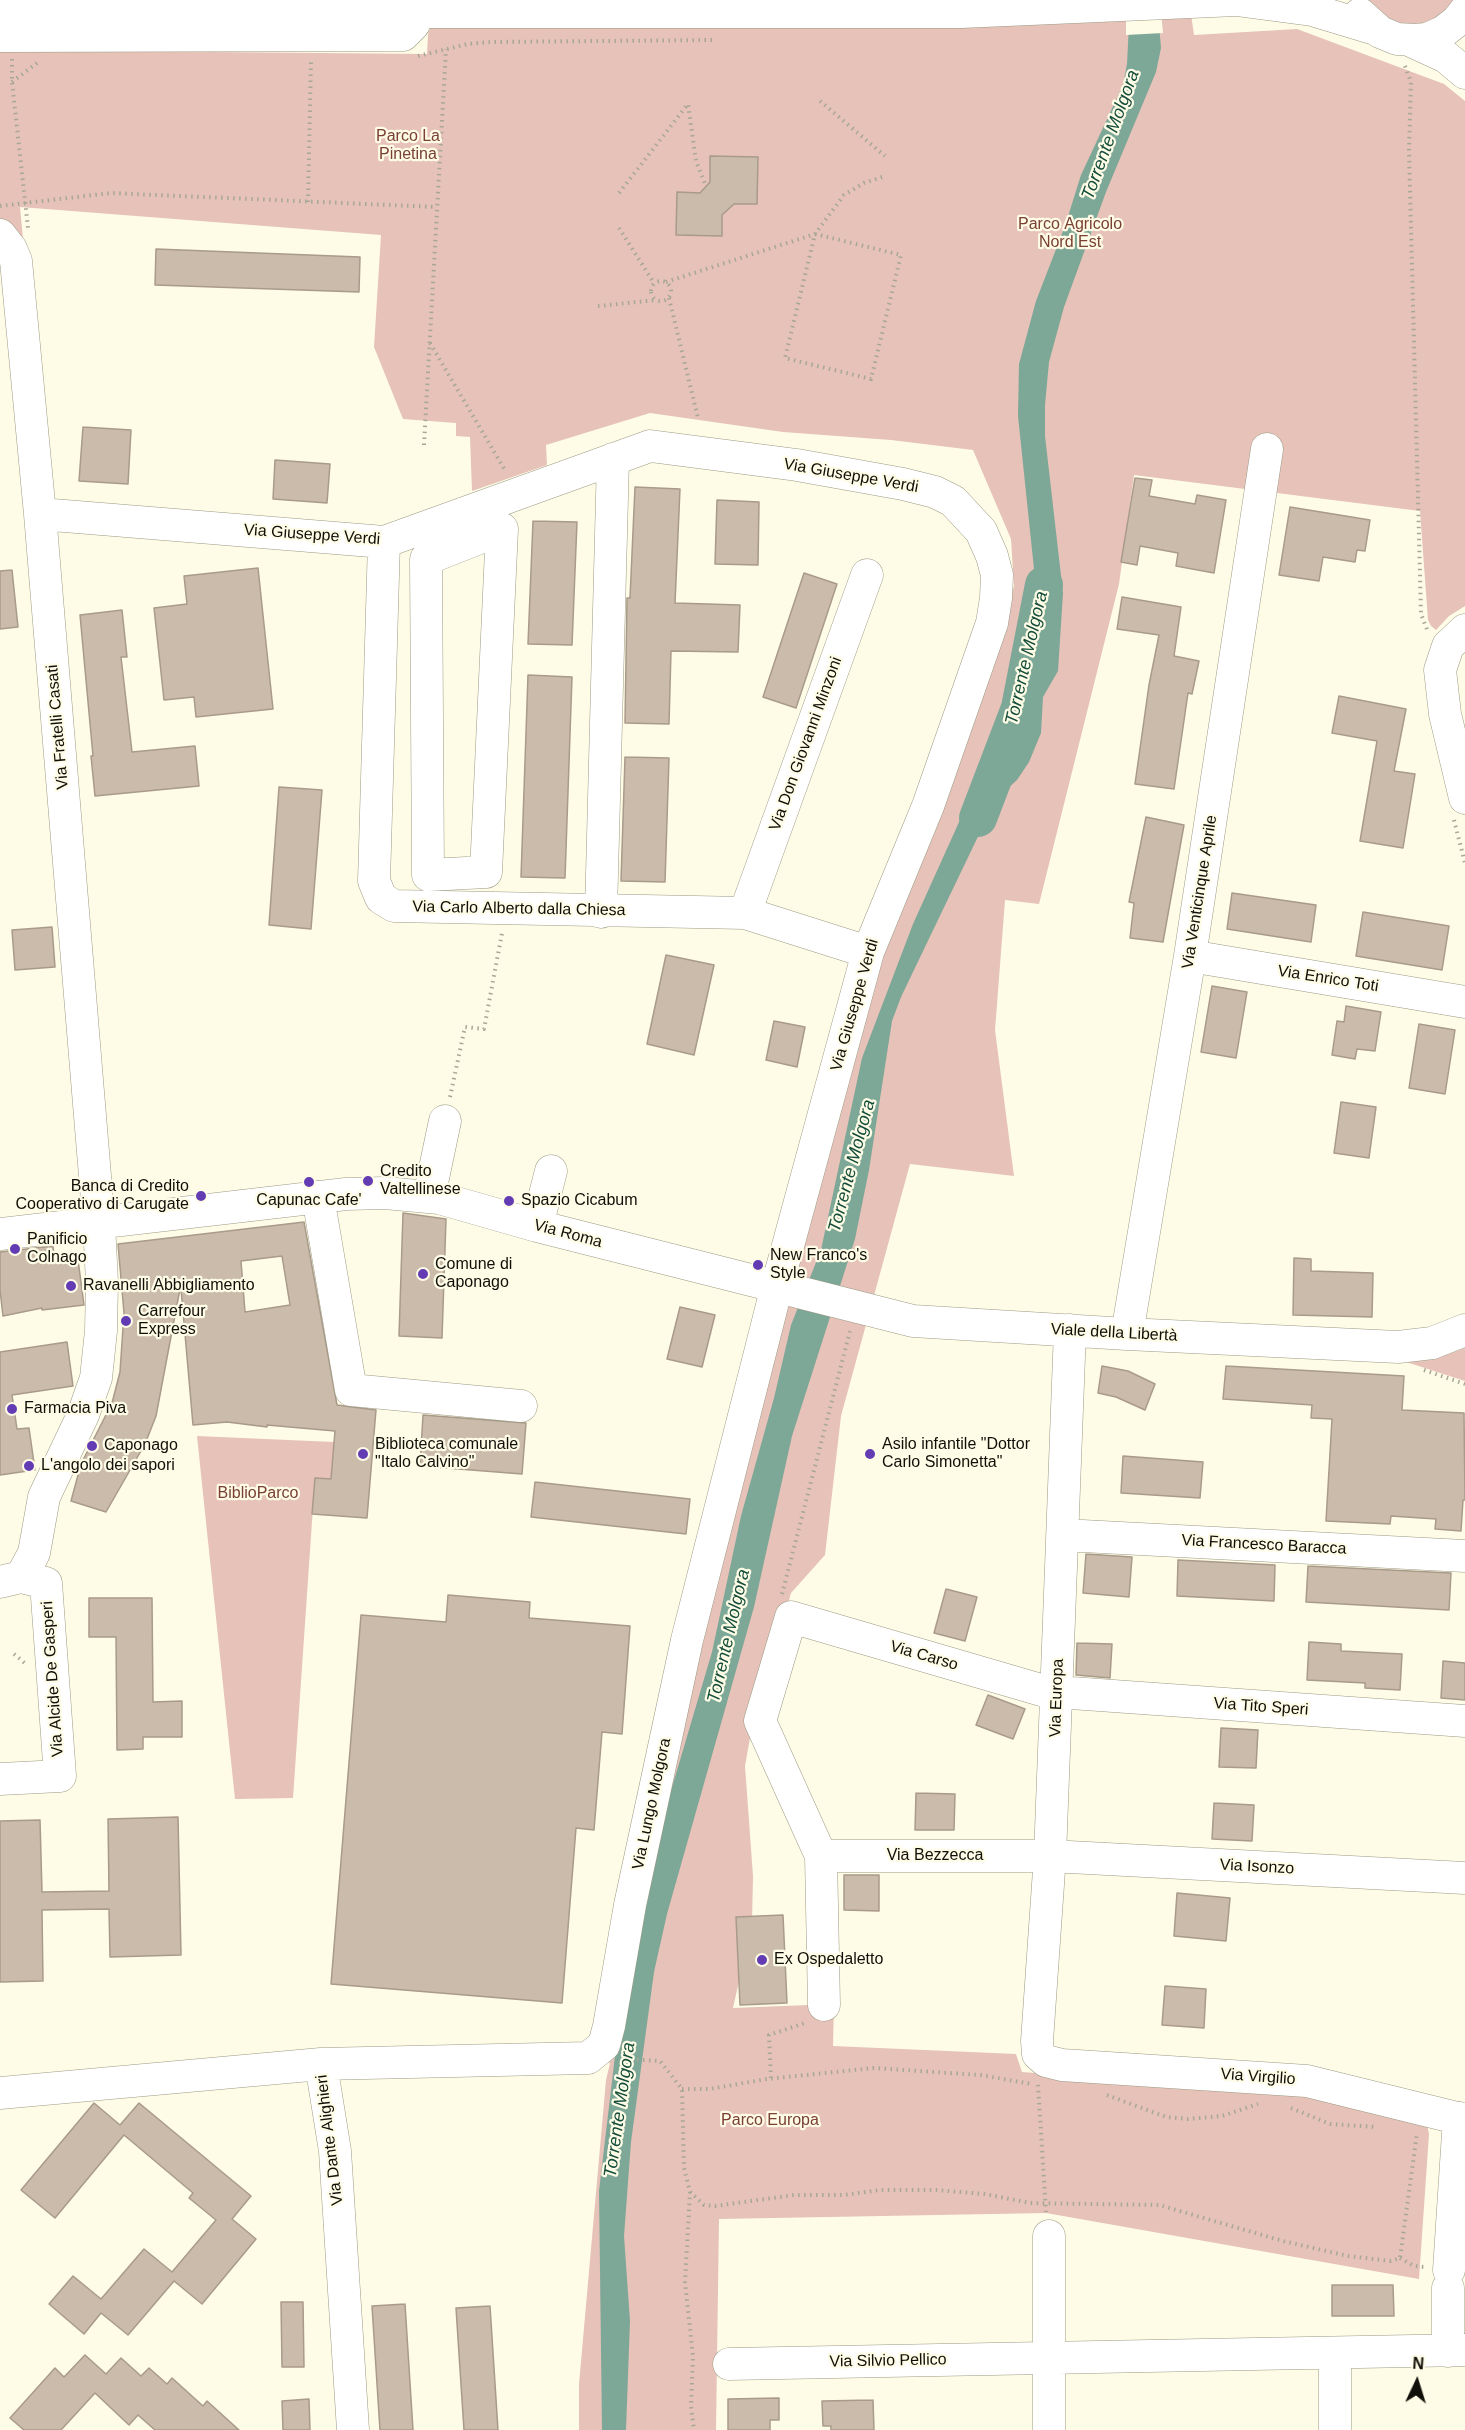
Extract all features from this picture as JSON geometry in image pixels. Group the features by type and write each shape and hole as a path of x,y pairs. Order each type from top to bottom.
{"street":[{"path":"4,28 416,13 961,12 1226,0 1312,10 1376,29 1392,37 1405,52 1446,57 1465,73"},
{"path":"1353,0 1362,17 1376,29"},
{"path":"1405,52 1443,32 1465,11"},
{"name":"Via Fratelli Casati","path":"14,236 11,249 16,261 40,514 99,1224"},
{"name":"Via Giuseppe Verdi","path":"40,514 384,542 650,446 797,465 935,492 952,501 981,531 997,575 992,622 928,806 868,952 787,1288"},
{"name":"Via Venticinque Aprile","path":"1127,1334 1190,956 1267,449"},
{"path":"601,912 613,459"},
{"path":"445,550 446,519"},
{"path":"502,529 486,872 428,875 426,559 445,550 502,529"},
{"name":"Via Carlo Alberto dalla Chiesa","path":"384,542 374,881 381,898 394,906 601,912 745,913 868,952"},
{"name":"Via Don Giovanni Minzoni","path":"745,913 867,575"},
{"path":"1465,630 1448,646 1440,670 1445,714 1465,798"},
{"path":"454,873 454,908"},
{"name":"Via Enrico Toti","path":"1190,956 1465,1002"},
{"path":"429,1197 445,1121"},
{"path":"537,1226 550,1171"},
{"name":"Via Roma","path":"0,1234 318,1197 385,1193 429,1197 856,1307"},
{"path":"318,1197 351,1390 521,1406"},
{"name":"Via Alcide De Gasperi","path":"11,1580 34,1553 44,1497 83,1415 96,1378 102,1313 99,1224"},
{"name":"Via Lungo Molgora","path":"321,2064 588,2058 604,2045 630,1905 687,1640 787,1288"},
{"name":"Viale della Libertà","path":"856,1307 913,1321 1374,1346 1422,1345 1465,1330"},
{"name":"Via Europa","path":"1044,2078 1037,2041 1050,1856 1070,1330"},
{"name":"Via Francesco Baracca","path":"1064,1535 1465,1556"},
{"name":"Via Alcide De Gasperi","path":"0,1779 60,1776 46,1583 11,1580"},
{"path":"791,1617 760,1721 821,1856 824,2005"},
{"name":"Via Carso","path":"791,1617 1041,1690 1057,1692"},
{"name":"Via Tito Speri","path":"1057,1692 1465,1721"},
{"path":"0,1800 48,1798"},
{"name":"Via Bezzecca","path":"821,1856 1050,1856"},
{"name":"Via Isonzo","path":"1050,1856 1465,1878"},
{"name":"Via Dante Alighieri","path":"0,2093 321,2064 335,2151 354,2430"},
{"name":"Via Virgilio","path":"1044,2078 1062,2065 1306,2081 1462,2119"},
{"path":"1457,2350 1448,2279 1462,2119"},
{"path":"1049,2236 1049,2430"},
{"name":"Via Silvio Pellico","path":"729,2364 1457,2350"},
{"path":"1335,2353 1335,2430"}],"path":[{"path":"4,28 25,204 14,236"},
{"path":"424,445 446,49"},
{"path":"1405,52 1411,82 1409,150 1421,614 1431,638"},
{"path":"308,202 311,60"},
{"path":"820,101 885,156"},
{"path":"619,193 688,104 696,161 706,186"},
{"path":"657,300 652,295 651,289 659,281 666,282 815,234 901,255 871,379 785,358 815,234 844,195 864,183 885,176"},
{"path":"0,206 111,193 437,207"},
{"path":"619,228 654,284"},
{"path":"598,306 663,301 669,298 672,292 666,282"},
{"path":"669,298 698,418"},
{"path":"430,343 519,493"},
{"path":"445,1121 465,1027 484,1029 506,909"},
{"path":"791,1617 780,1601 856,1307"},
{"path":"1413,1367 1465,1384"},
{"path":"771,2078 769,2035 822,2018 824,2005"},
{"path":"614,2059 660,2061 682,2089 684,2168 690,2192 685,2283 693,2357 691,2406 694,2430"},
{"path":"682,2089 709,2089 771,2078 842,2070 903,2069 1044,2078 1046,2203 1049,2236"},
{"path":"1100,2092 1166,2117 1188,2119 1222,2116 1264,2101"},
{"path":"1290,2107 1330,2124 1378,2127"},
{"path":"690,2192 704,2205 715,2206 794,2195 844,2194 880,2190 946,2191 1046,2203 1159,2205 1283,2241 1348,2256 1391,2261 1400,2258 1417,2128"}],"green space":[{"name":"Parco Agricolo Nord Est","path":"441,0 1189,0 1194,35 1297,29 1444,84 1465,101 1465,606 1449,616 1436,630 1431,626 1428,620 1420,511 1134,475 1119,584 1039,904 1005,900 995,1030 1014,1176 910,1164 841,1416 825,1555 791,1593 750,1738 745,1766 753,1876 752,1923 733,2008 834,2004 833,2046 1016,2054 1022,2072 1315,2094 1427,2124 1429,2134 1419,2279 1046,2213 719,2219 716,2430 579,2430 579,2384 606,2080 610,2063 599,2060 868,975 1014,586 1011,539 973,450 891,440 783,432 650,413 546,445 547,465 472,491 470,437 456,436 456,423 403,419 374,347 381,235 20,207 25,261 0,264 0,50 427,54 428,34"},
{"path":"1369,0 1455,0 1444,15 1421,26 1395,23 1374,9"},
{"path":"1465,1348 1465,1381 1400,1360 1430,1360"},
{"name":"BiblioParco","path":"197,1436 334,1442 331,1479 315,1478 293,1798 235,1799"}],"water":[{"name":"Torrente Molgora","path":"1157,0 1161,48 1156,72 1106,192 1064,307 1049,362 1045,436 1063,593 1058,671 1043,697 1041,733 1029,762 1017,780 996,799 901,997 892,1021 869,1170 855,1239 792,1436 754,1607 667,1914 654,1972 631,2142 624,2236 630,2321 626,2430 602,2430 599,2191 619,2022 657,1838 712,1652 741,1516 774,1398 791,1325 821,1250 862,1058 913,924 969,800 996,774 1003,757 1009,729 1036,680 1034,661 1036,588 1018,416 1019,364 1036,301 1065,226 1081,175 1123,85 1127,64 1129,24"}],"pier":[{"path":"1160,0 1163,33 1126,35 1126,13"}],"building":[{"path":"710,156 758,157 757,204 734,204 722,215 722,236 676,235 677,192 700,193 710,182"},
{"path":"156,249 360,257 359,292 155,285"},
{"path":"83,427 131,430 128,484 79,481"},
{"path":"275,460 330,464 327,503 273,499"},
{"path":"1135,478 1152,480 1149,496 1195,504 1197,495 1226,500 1214,573 1176,566 1178,553 1140,546 1137,565 1121,562"},
{"path":"635,487 680,489 675,603 740,605 738,652 671,651 669,724 625,723 627,598 630,598"},
{"path":"717,500 759,502 758,565 715,564"},
{"path":"1290,507 1370,520 1365,551 1357,550 1355,562 1323,557 1319,581 1279,575"},
{"path":"533,521 577,522 572,645 528,644"},
{"path":"258,568 273,709 196,717 194,697 164,700 154,608 187,604 184,576"},
{"path":"12,570 18,627 0,629 0,571"},
{"path":"804,573 837,584 796,708 763,697"},
{"path":"1122,597 1181,607 1174,656 1199,661 1192,694 1188,693 1174,789 1135,784 1149,685 1159,635 1117,629"},
{"path":"122,610 127,657 121,657 132,752 195,746 199,786 95,796 80,615"},
{"path":"528,675 572,677 565,878 521,877"},
{"path":"1339,696 1406,709 1394,771 1415,774 1403,848 1360,841 1377,741 1332,733"},
{"path":"625,757 669,758 665,882 621,881"},
{"path":"279,787 322,790 311,929 269,925"},
{"path":"1146,817 1184,825 1163,942 1130,938 1134,903 1129,902"},
{"path":"1232,893 1316,905 1311,942 1227,929"},
{"path":"1363,912 1449,926 1442,970 1356,956"},
{"path":"52,927 55,967 15,970 12,930"},
{"path":"666,955 714,965 694,1055 647,1044"},
{"path":"1212,986 1247,992 1236,1058 1201,1052"},
{"path":"1346,1006 1381,1012 1375,1051 1357,1049 1355,1059 1332,1055 1337,1021 1344,1022"},
{"path":"774,1021 805,1027 797,1067 766,1060"},
{"path":"1419,1024 1455,1030 1445,1094 1409,1088"},
{"path":"1341,1102 1376,1107 1369,1158 1334,1153"},
{"name":"Comune di Caponago","path":"403,1213 446,1219 442,1338 399,1336"},
{"path":"304,1222 337,1405 376,1410 367,1518 312,1514 315,1478 331,1479 335,1431 227,1422 193,1425 181,1289 156,1416 145,1444 106,1512 71,1501 81,1464 112,1403 120,1372 124,1313 118,1244","holes":["282,1256 290,1305 245,1312 241,1261"]},
{"path":"53,1246 54,1255 77,1252 84,1305 42,1310 42,1308 3,1316 0,1252"},
{"path":"1294,1258 1311,1259 1311,1271 1373,1273 1372,1317 1293,1315"},
{"path":"680,1307 715,1315 702,1367 667,1359"},
{"path":"67,1342 73,1386 12,1395 17,1429 29,1428 35,1470 0,1475 0,1352"},
{"path":"1102,1366 1128,1371 1155,1384 1145,1410 1116,1397 1098,1393"},
{"path":"1226,1366 1404,1376 1402,1410 1464,1413 1465,1500 1463,1500 1461,1531 1435,1529 1436,1519 1391,1516 1390,1524 1326,1521 1332,1419 1311,1418 1312,1405 1223,1399"},
{"path":"423,1415 526,1423 522,1474 420,1466"},
{"path":"1123,1456 1203,1462 1200,1498 1121,1493"},
{"path":"535,1482 690,1499 686,1534 531,1517"},
{"path":"1086,1554 1132,1557 1129,1597 1083,1593"},
{"path":"1178,1560 1275,1565 1274,1601 1177,1596"},
{"path":"1308,1566 1451,1573 1449,1610 1306,1602"},
{"path":"946,1589 977,1597 965,1641 934,1633"},
{"path":"448,1595 530,1602 529,1618 630,1626 622,1734 602,1732 594,1830 576,1828 562,2003 331,1984 361,1615 446,1622"},
{"path":"89,1598 152,1598 153,1702 182,1701 182,1737 143,1737 143,1749 117,1750 116,1637 89,1637"},
{"path":"1309,1642 1341,1644 1341,1651 1402,1654 1400,1690 1365,1688 1365,1683 1307,1680"},
{"path":"1077,1643 1112,1644 1110,1678 1076,1675"},
{"path":"1443,1661 1465,1663 1465,1700 1441,1698"},
{"path":"988,1695 1025,1709 1013,1739 976,1725"},
{"path":"1221,1728 1258,1730 1256,1768 1219,1767"},
{"path":"916,1793 955,1794 954,1830 915,1830"},
{"path":"1214,1803 1254,1805 1252,1841 1212,1839"},
{"path":"178,1817 181,1955 110,1957 109,1909 42,1910 43,1981 0,1982 0,1821 40,1820 42,1892 109,1891 108,1819"},
{"path":"844,1875 879,1875 879,1911 844,1910"},
{"path":"1177,1893 1230,1898 1226,1941 1174,1936"},
{"name":"Ex Ospedaletto","path":"783,1915 787,2003 740,2005 736,1917"},
{"path":"1165,1986 1206,1989 1204,2028 1162,2025"},
{"path":"94,2103 120,2125 139,2103 251,2196 232,2219 256,2239 202,2304 174,2281 128,2335 101,2313 84,2334 49,2304 73,2276 101,2299 144,2249 172,2272 216,2220 189,2198 193,2193 124,2135 55,2218 21,2190"},
{"path":"1332,2285 1393,2285 1394,2316 1332,2316"},
{"path":"281,2302 303,2302 304,2367 282,2367"},
{"path":"405,2304 413,2430 380,2430 372,2306"},
{"path":"490,2306 498,2430 464,2430 456,2308"},
{"path":"85,2355 106,2374 121,2358 141,2376 149,2368 167,2384 172,2378 203,2406 207,2401 239,2430 155,2430 138,2415 129,2425 95,2393 61,2430 24,2430 10,2418 55,2368 64,2377"},
{"path":"779,2398 779,2420 770,2420 770,2430 728,2430 728,2399"},
{"path":"309,2399 310,2430 283,2430 282,2401"},
{"path":"873,2400 874,2430 831,2430 831,2426 823,2426 822,2401"}],"waterway":[{"name":"Torrente Molgora","path":"978,818 1020,708 1044,585"}],"place":[{"name":"Credito Valtellinese","path":"368,1181"},
{"name":"Capunac Cafe'","path":"309,1182"},
{"name":"Banca di Credito Cooperativo di Carugate","path":"201,1196"},
{"name":"Spazio Cicabum","path":"509,1201"},
{"name":"Panificio Colnago","path":"15,1249"},
{"name":"New Franco's Style","path":"758,1265"},
{"name":"Comune di Caponago","path":"423,1274"},
{"name":"Ravanelli Abbigliamento","path":"71,1286"},
{"name":"Carrefour Express","path":"126,1321"},
{"name":"Farmacia Piva","path":"12,1409"},
{"name":"Caponago","path":"92,1446"},
{"name":"Biblioteca comunale \"Italo Calvino\"","path":"363,1454"},
{"name":"Asilo infantile \"Dottor Carlo Simonetta\"","path":"870,1454"},
{"name":"L'angolo dei sapori","path":"29,1466"},
{"name":"Ex Ospedaletto","path":"762,1960"}],"park label":[{"name":"Parco La Pinetina","path":"408,146"},
{"name":"Parco Europa","path":"770,2121"}]}
